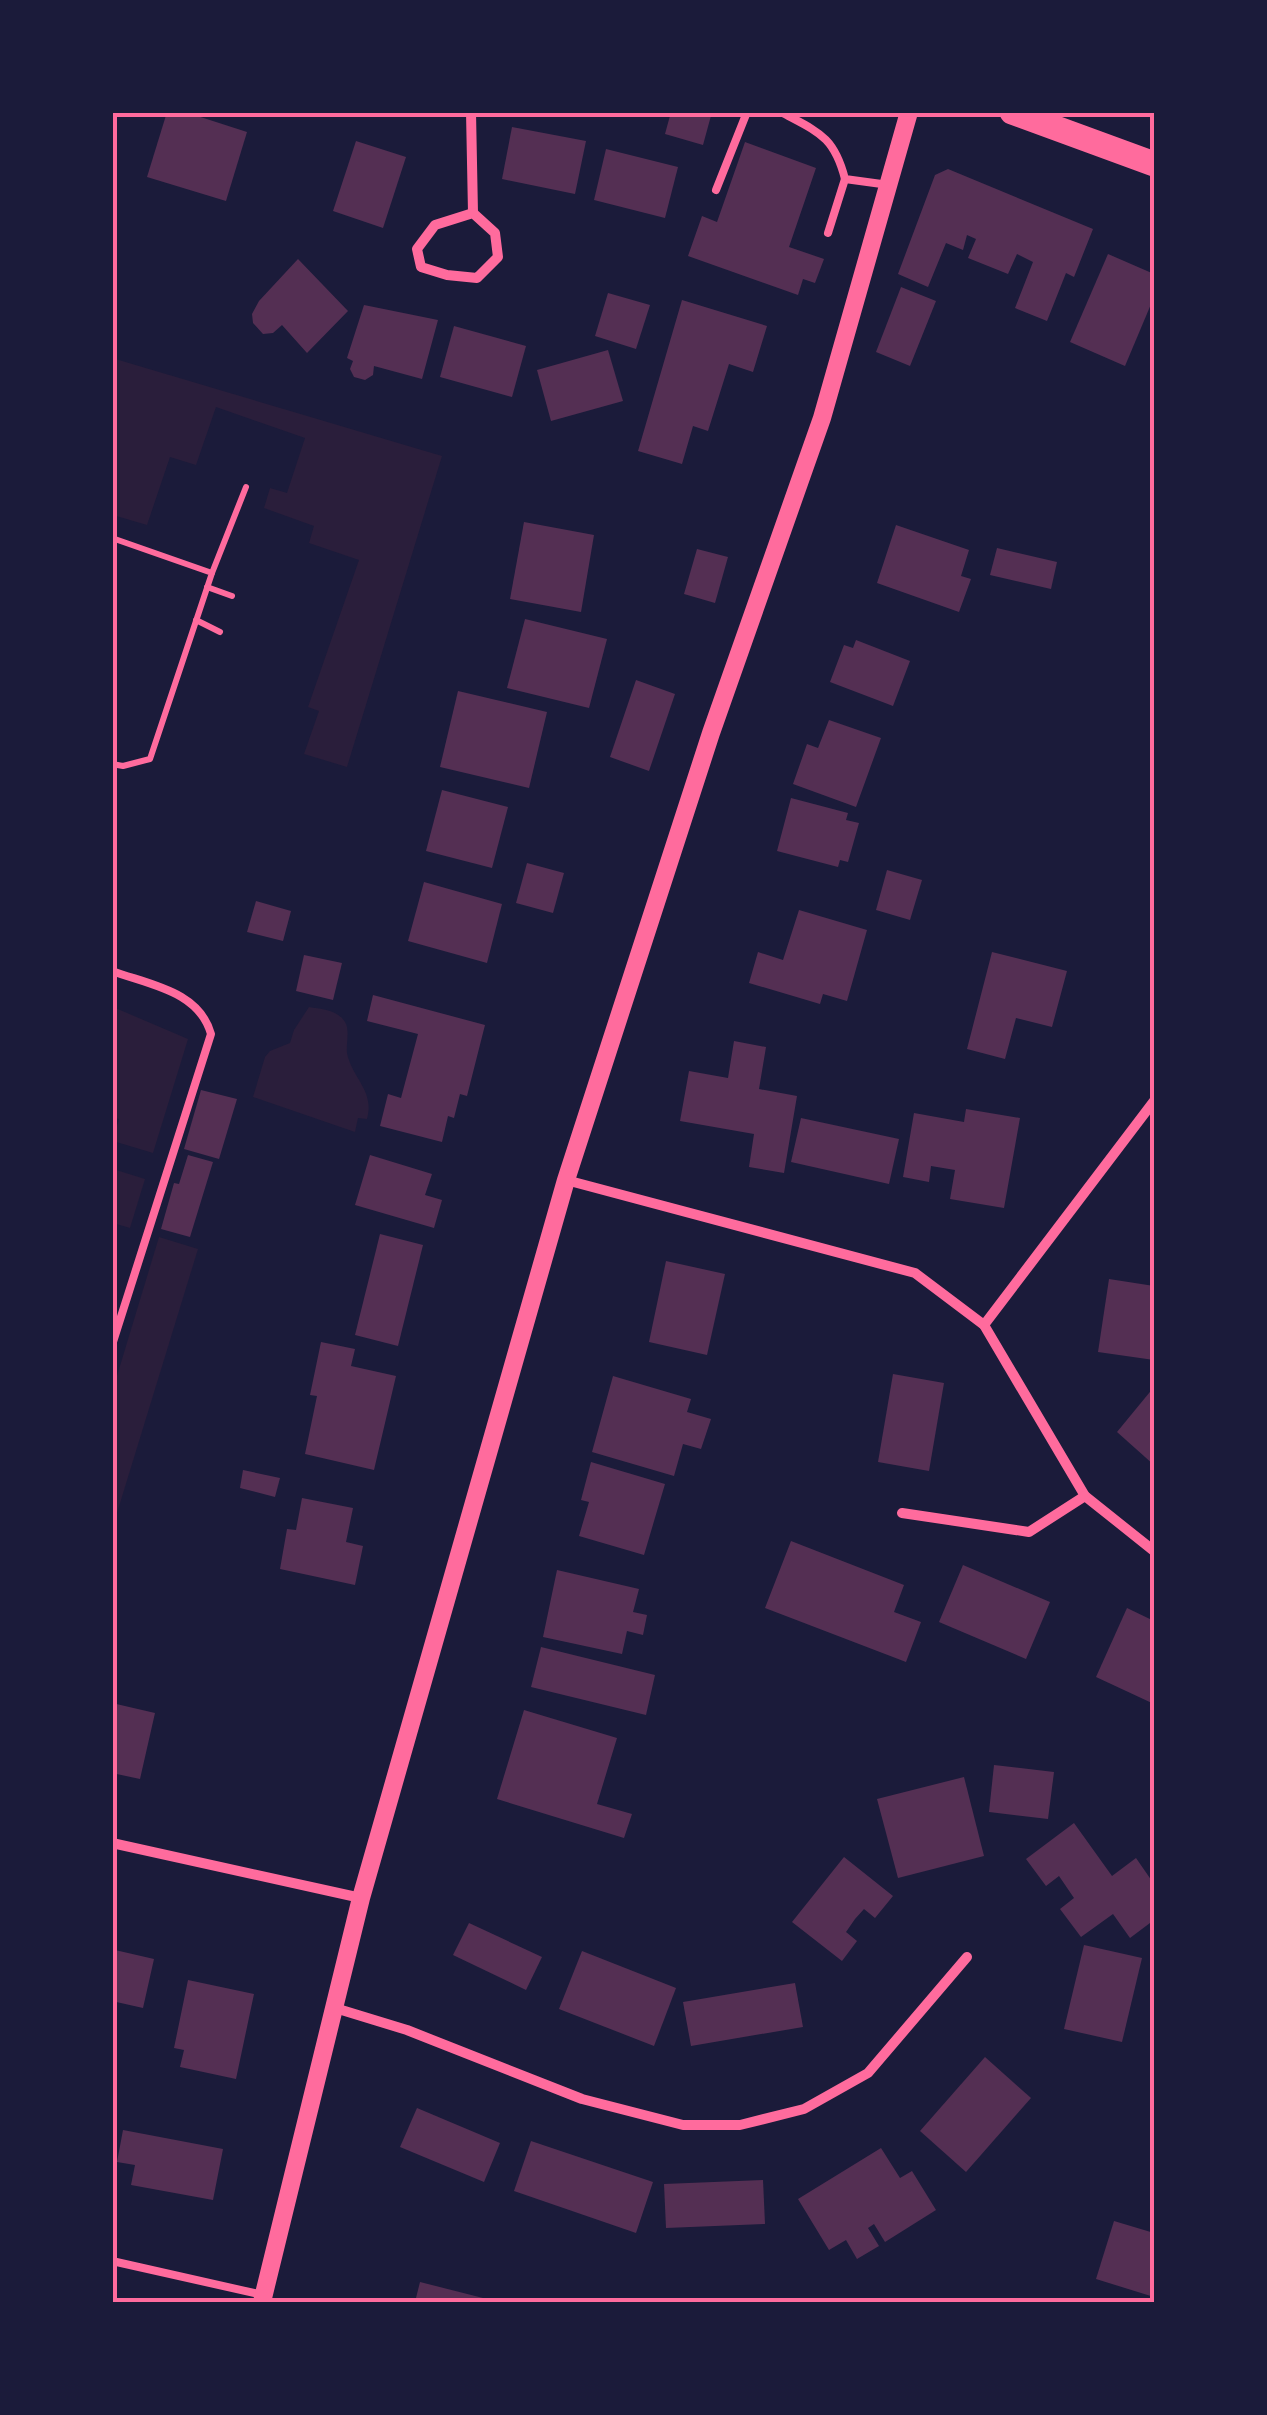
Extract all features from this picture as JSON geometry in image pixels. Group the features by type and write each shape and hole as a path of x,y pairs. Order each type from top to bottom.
{"main road":[{"path":"1012,112 1154,164"}],"street":[{"path":"471,112 473,213 495,233 498,257 477,278 447,275 421,266 418,249 435,225 473,213"},
{"path":"262,2298 361,1898 566,1180 711,732 822,418 909,112"},
{"path":"984,1325 1154,1101"},
{"path":"566,1180 915,1272 984,1325 1085,1496 1154,1552"},
{"path":"902,1512 1029,1532 1085,1496"},
{"path":"112,1843 361,1898"},
{"path":"334,2008 407,2030 582,2099 683,2125 740,2124 804,2109 868,2073 967,1956"}],"lane":[{"path":"716,190 747,112"},
{"path":"781,112 824,135 839,156 846,179 828,232"},
{"path":"846,179 889,185"},
{"path":"112,971 176,993 199,1007 211,1034 112,1344"},
{"path":"112,2261 262,2298"}],"path":[{"path":"112,764 122,766 150,760 212,572 246,486"},
{"path":"112,538 212,572"},
{"path":"207,588 232,596"},
{"path":"196,620 220,632"}],"shaded area":[{"path":"112,358 442,456 347,767 304,754 319,711 308,707 359,560 309,543 314,526 264,508 270,488 287,493 305,438 216,407 196,465 170,457 147,525 113,515"},
{"path":"113,1007 188,1039 153,1153 113,1141 119,1119 113,1117"},
{"path":"309,1007 334,1013 346,1025 347,1053 366,1092 369,1109 367,1119 358,1118 355,1132 253,1097 265,1057 290,1043"},
{"path":"113,1169 145,1179 130,1228 113,1223"},
{"path":"159,1237 198,1249 113,1526 113,1389"}],"building":[{"path":"167,112 185,112 247,132 226,201 147,177"},
{"path":"671,112 712,112 703,145 665,134"},
{"path":"512,127 586,141 575,194 502,179"},
{"path":"356,141 406,157 383,228 333,211"},
{"path":"745,142 816,168 789,247 824,259 815,283 803,279 798,295 688,256 702,216 717,222"},
{"path":"606,149 678,167 665,218 594,200"},
{"path":"948,169 1093,229 1074,277 1066,273 1047,321 1015,308 1033,262 1017,254 1008,274 968,258 976,239 967,235 963,250 946,243 928,287 898,274 935,175"},
{"path":"1108,254 1154,274 1154,297 1125,366 1070,342"},
{"path":"298,259 348,311 307,353 282,325 273,333 263,334 253,323 252,314"},
{"path":"901,287 936,301 910,366 876,352"},
{"path":"608,293 650,305 636,349 595,336"},
{"path":"682,300 767,326 753,372 729,364 708,431 693,426 682,464 638,451"},
{"path":"364,305 438,320 422,379 374,366 373,375 365,380 354,377 350,369 353,361 347,358"},
{"path":"454,326 526,346 512,397 440,377"},
{"path":"608,350 623,401 551,421 537,370"},
{"path":"524,522 594,535 581,612 510,599"},
{"path":"896,525 969,550 961,576 971,579 959,612 877,583"},
{"path":"997,548 1057,562 1051,589 990,575"},
{"path":"697,549 728,557 715,603 684,594"},
{"path":"525,619 607,639 589,708 507,688"},
{"path":"856,640 910,661 893,706 830,682 844,645 853,648"},
{"path":"636,680 675,694 649,771 610,757"},
{"path":"458,691 547,712 529,788 440,767"},
{"path":"829,720 881,738 856,807 793,784 807,744 818,748"},
{"path":"442,790 508,807 492,868 426,851"},
{"path":"791,798 848,813 846,820 859,823 848,862 840,860 838,867 777,851"},
{"path":"527,863 564,873 553,913 516,903"},
{"path":"887,870 922,880 910,920 876,910"},
{"path":"424,882 502,904 487,963 408,941"},
{"path":"256,901 291,911 283,941 247,932"},
{"path":"799,910 867,930 847,1001 823,994 820,1004 749,983 758,952 783,960"},
{"path":"992,952 1067,971 1052,1027 1016,1018 1005,1059 967,1049"},
{"path":"304,955 342,963 333,1000 296,991"},
{"path":"373,995 485,1025 467,1096 460,1094 454,1118 448,1116 442,1142 380,1126 388,1094 401,1098 418,1034 367,1021"},
{"path":"734,1041 766,1047 759,1089 797,1096 784,1173 749,1167 754,1134 680,1121 689,1071 728,1078"},
{"path":"201,1090 237,1099 219,1159 184,1149"},
{"path":"966,1109 1020,1118 1004,1208 950,1199 955,1170 931,1166 929,1182 903,1177 914,1113 964,1122"},
{"path":"801,1118 899,1139 889,1184 791,1162"},
{"path":"188,1155 213,1162 190,1237 161,1229 174,1183 179,1184"},
{"path":"370,1155 432,1174 425,1195 442,1200 434,1228 355,1205"},
{"path":"380,1234 423,1245 398,1346 355,1335"},
{"path":"666,1261 725,1274 707,1355 649,1342"},
{"path":"1109,1279 1154,1286 1154,1360 1098,1352"},
{"path":"321,1342 355,1349 351,1366 396,1376 374,1470 305,1454 317,1396 310,1395"},
{"path":"893,1374 944,1383 929,1471 878,1462"},
{"path":"613,1376 691,1399 687,1412 711,1419 701,1449 683,1444 674,1476 592,1452"},
{"path":"1154,1387 1154,1465 1117,1432"},
{"path":"591,1462 665,1484 644,1555 579,1536 589,1502 581,1500"},
{"path":"243,1470 280,1478 275,1497 240,1488"},
{"path":"302,1498 353,1508 346,1542 363,1546 355,1585 280,1569 287,1529 296,1530"},
{"path":"791,1541 904,1585 894,1612 921,1622 906,1662 765,1608"},
{"path":"963,1565 1050,1602 1026,1659 939,1622"},
{"path":"557,1570 639,1589 633,1612 647,1615 643,1635 627,1631 622,1654 543,1637"},
{"path":"1127,1608 1154,1621 1154,1704 1096,1677"},
{"path":"541,1647 655,1675 646,1715 531,1687"},
{"path":"112,1703 155,1713 140,1779 112,1773"},
{"path":"524,1710 617,1738 597,1804 632,1814 624,1838 497,1799"},
{"path":"994,1765 1054,1772 1048,1819 989,1812"},
{"path":"964,1777 984,1856 898,1878 877,1799"},
{"path":"1074,1823 1112,1876 1136,1858 1154,1884 1154,1920 1130,1938 1113,1914 1081,1937 1060,1909 1074,1898 1059,1876 1046,1886 1026,1859"},
{"path":"844,1857 893,1896 875,1918 864,1909 855,1919 846,1932 857,1941 842,1961 792,1922"},
{"path":"469,1923 542,1957 526,1990 453,1955"},
{"path":"112,1941 117,1942 115,1950 154,1959 143,2008 112,2001"},
{"path":"1084,1945 1142,1958 1122,2042 1064,2029"},
{"path":"582,1951 676,1988 654,2046 559,2009"},
{"path":"188,1980 254,1994 236,2079 180,2067 184,2050 174,2048"},
{"path":"795,1983 803,2027 691,2046 683,2002"},
{"path":"985,2057 1031,2098 966,2172 920,2131"},
{"path":"417,2108 500,2143 484,2182 400,2147"},
{"path":"123,2130 223,2149 213,2200 131,2185 135,2165 117,2162"},
{"path":"531,2141 653,2182 636,2233 514,2191"},
{"path":"881,2148 900,2178 912,2171 936,2210 885,2242 874,2224 868,2228 879,2246 857,2259 846,2240 829,2250 798,2199"},
{"path":"763,2180 765,2224 666,2228 664,2184"},
{"path":"1114,2221 1154,2233 1154,2297 1096,2279"},
{"path":"420,2282 483,2298 482,2302 415,2302"}]}
